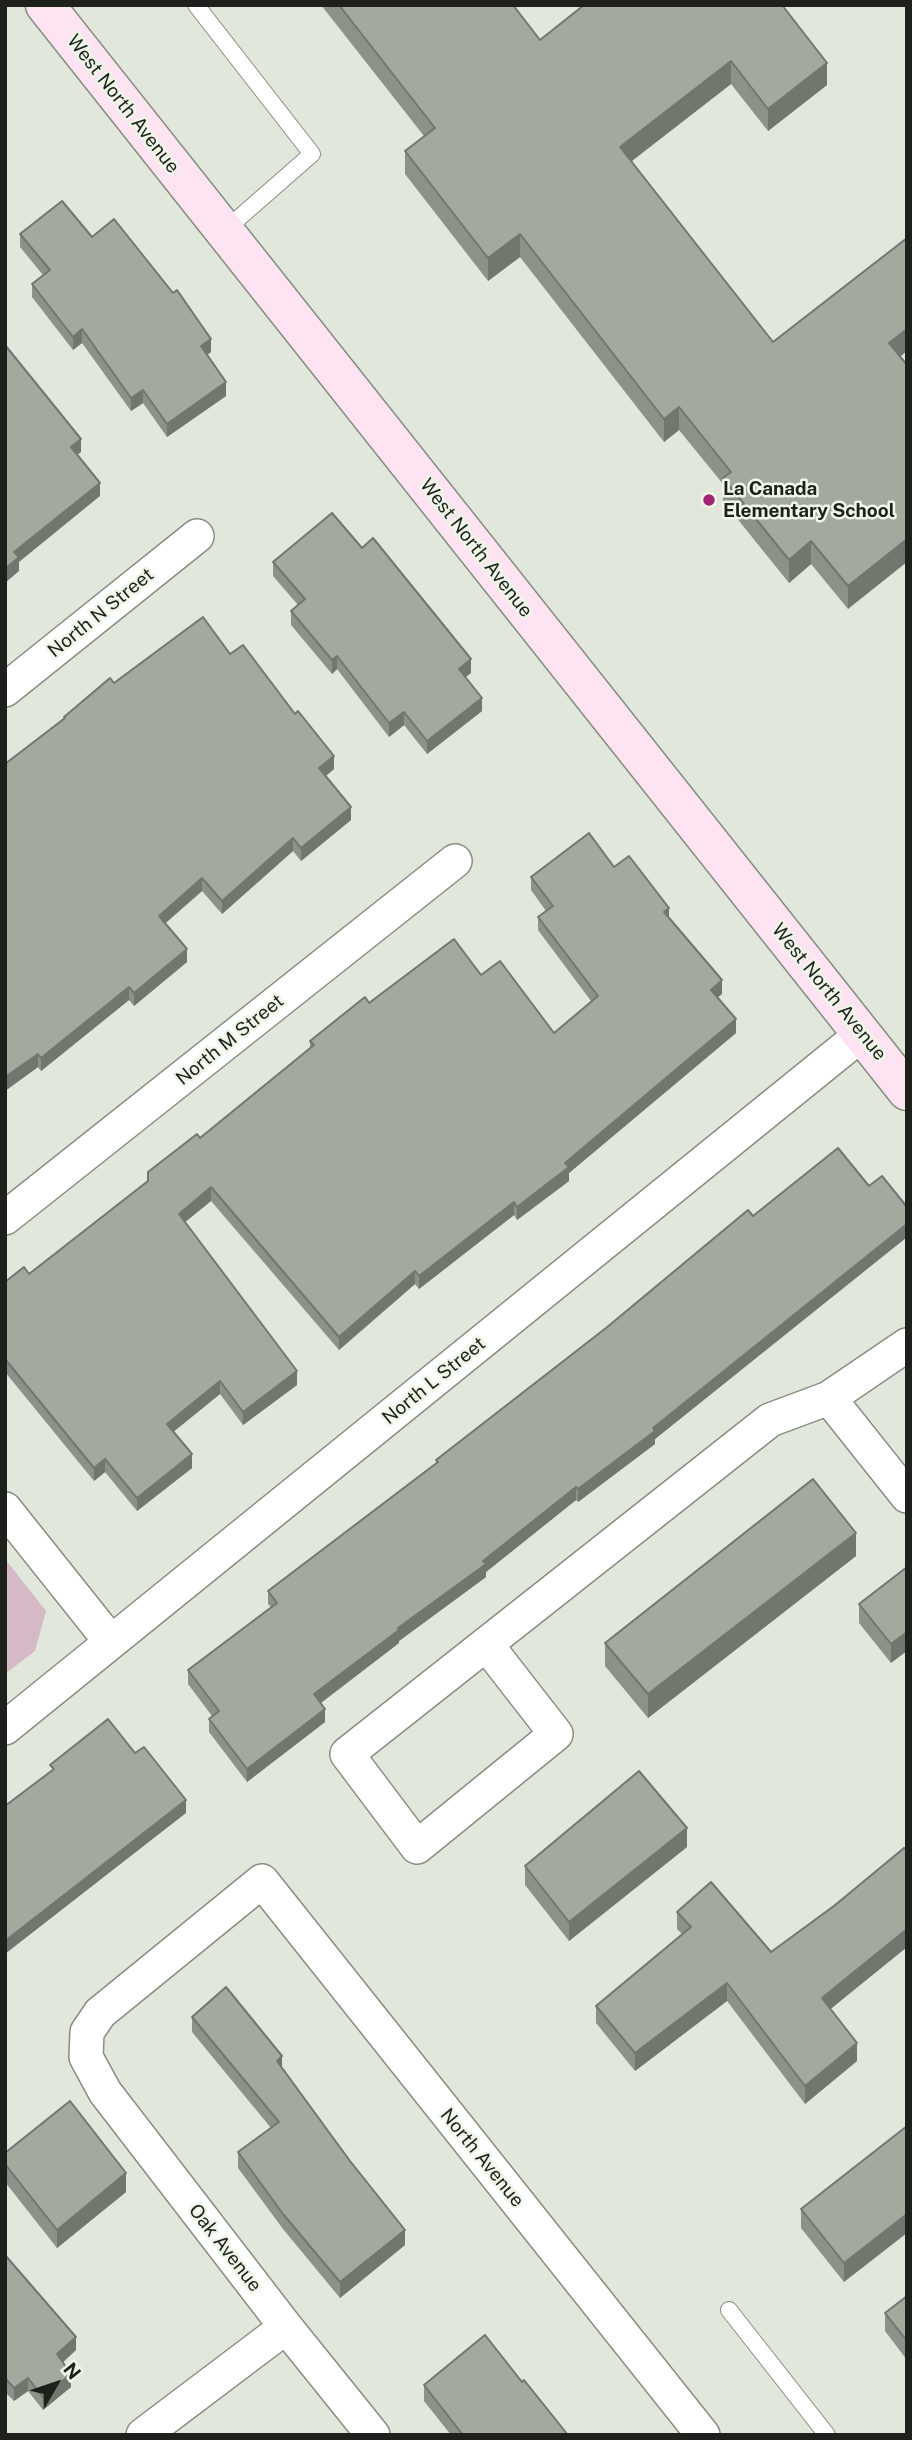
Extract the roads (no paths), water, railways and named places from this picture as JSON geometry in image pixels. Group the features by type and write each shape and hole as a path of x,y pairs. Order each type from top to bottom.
{"street":[{"name":"West North Avenue","path":"45,5 862,1034 904,1080"},
{"name":"North N Street","path":"5,690 197,536"},
{"name":"North M Street","path":"5,1218 455,861"},
{"name":"North L Street","path":"5,1728 862,1034"},
{"path":"486,1644 556,1734 416,1847 346,1754 770,1420 829,1398 907,1345"},
{"path":"829,1398 907,1496"},
{"path":"5,1509 111,1643"},
{"name":"Oak Avenue","path":"262,1881 100,2013 87,2032 86,2057 105,2092 373,2435"},
{"name":"North Avenue","path":"262,1881 702,2435"},
{"path":"143,2435 286,2327"}],"lane":[{"path":"196,5 312,154 224,231"},
{"path":"729,2310 827,2435"}],"place":[{"name":"La Canada Elementary School","path":"709,500"}]}
